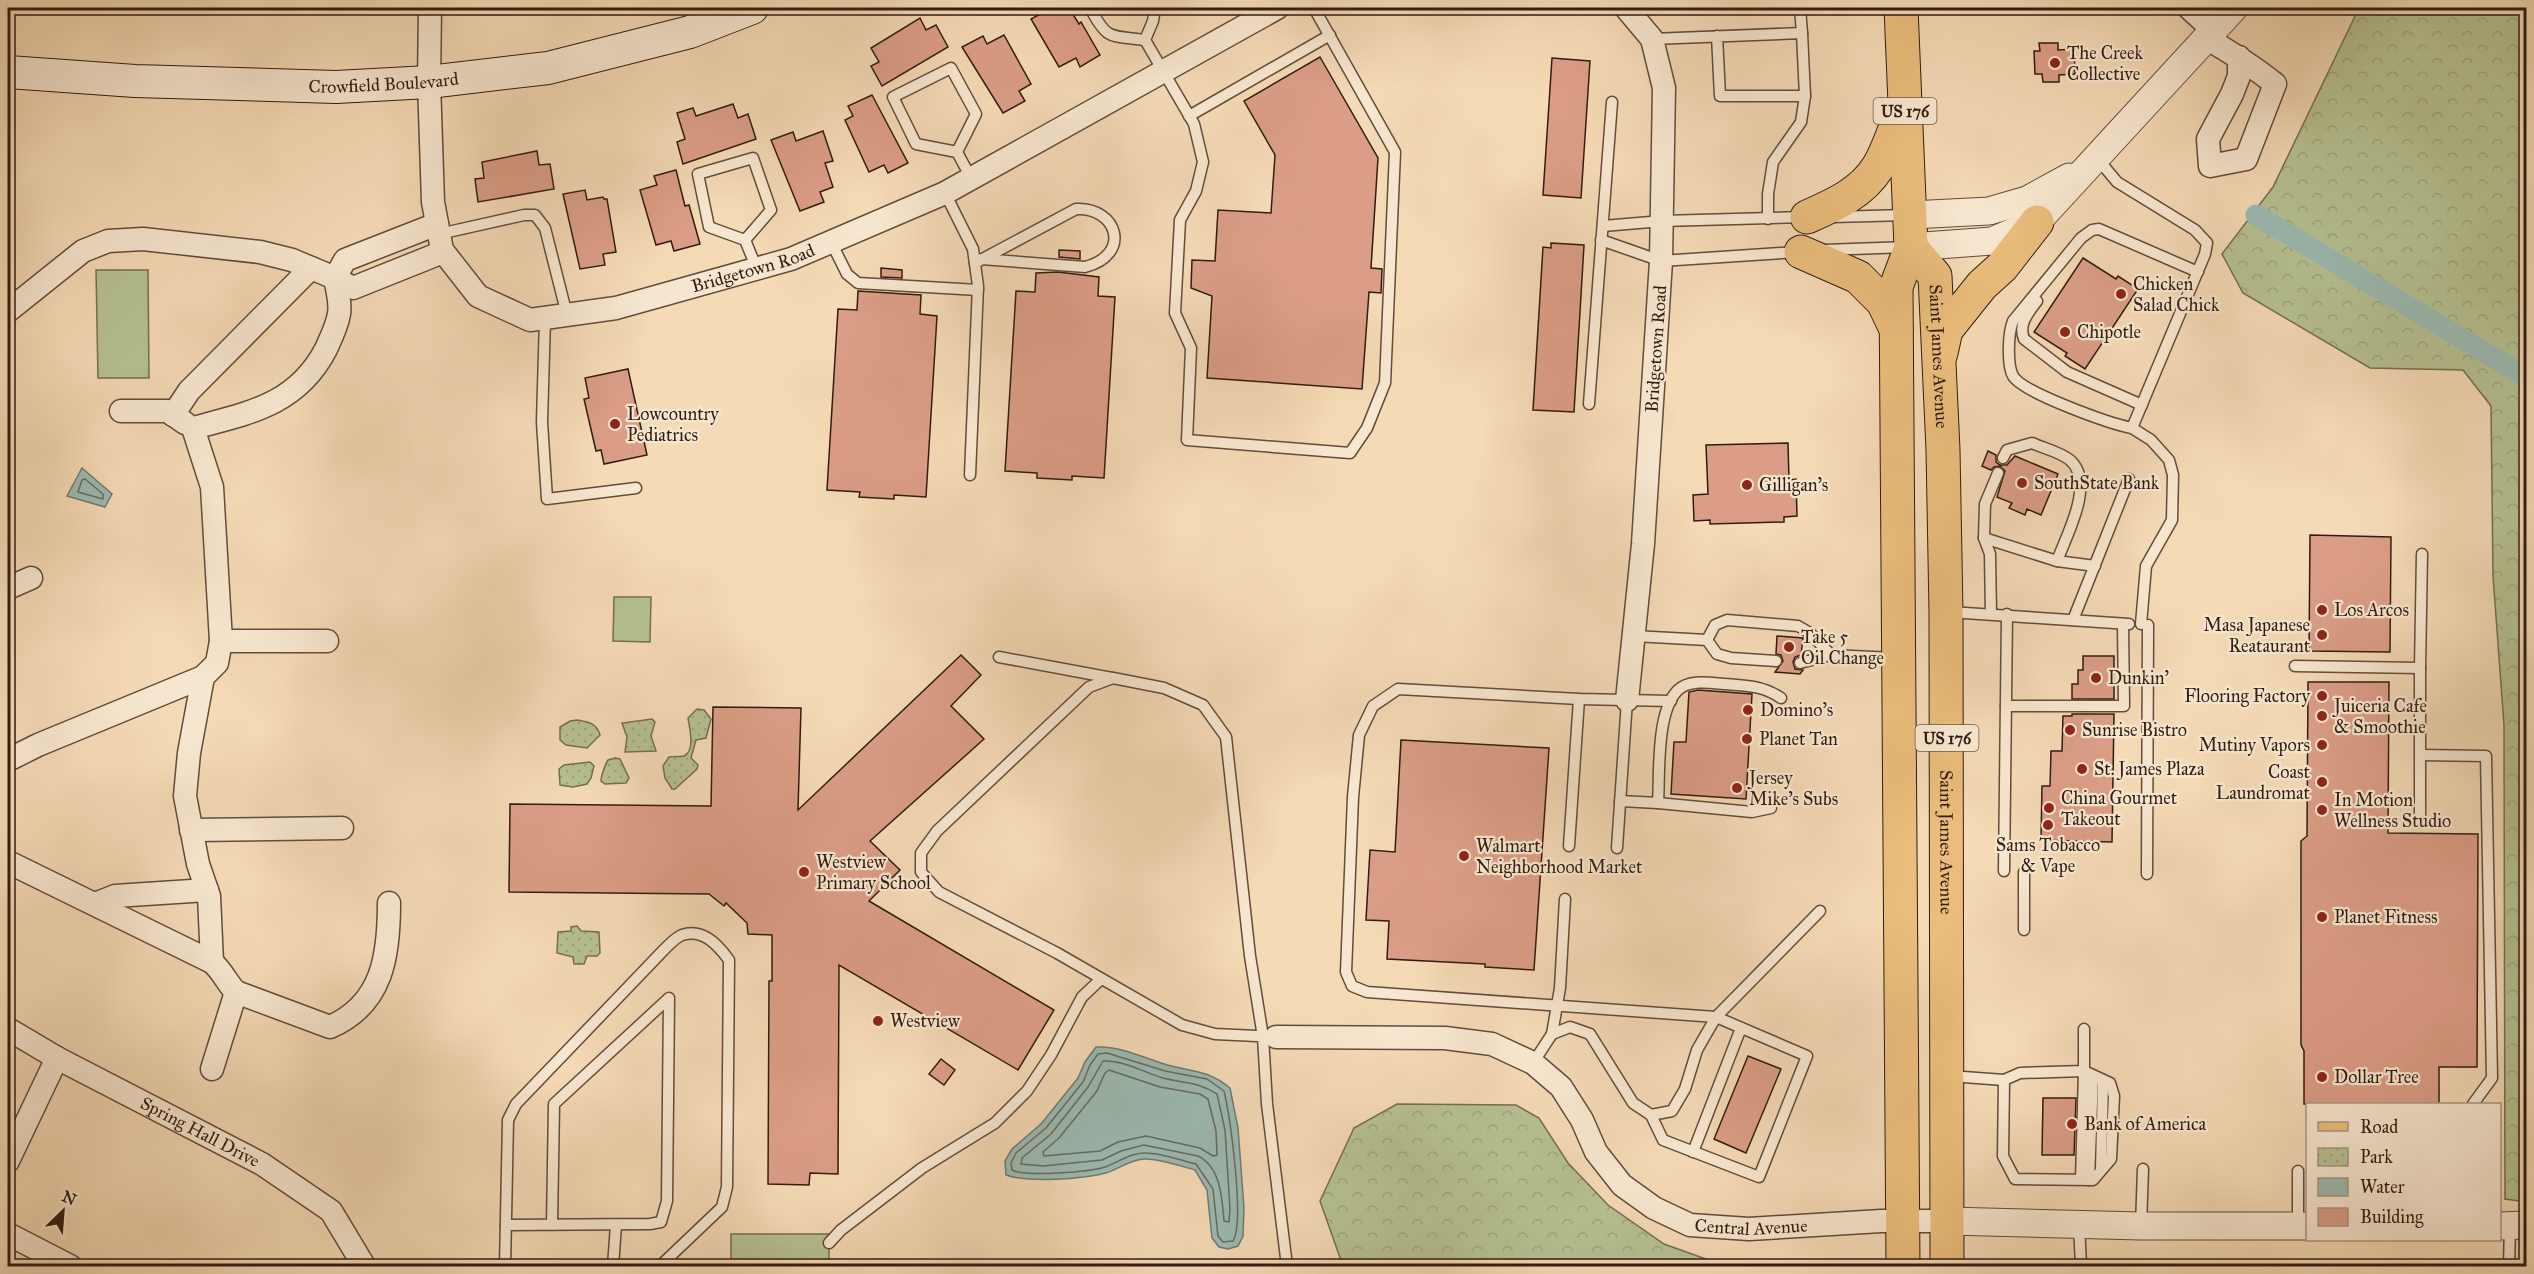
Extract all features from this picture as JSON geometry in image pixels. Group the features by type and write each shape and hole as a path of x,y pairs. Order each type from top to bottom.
{"main road":[{"name":"Crowfield Boulevard","path":"8,72 135,81 336,87 429,82 548,68 690,32 752,8"},
{"name":"Saint James Avenue","path":"1901,8 1911,231 1896,286 1903,1266"},
{"path":"1807,217 1843,200 1863,186 1878,167 1905,104"},
{"path":"1940,358 1946,330 1982,285 2002,267 2037,222"},
{"name":"Saint James Avenue","path":"1911,231 1935,276 1940,358 1946,612 1947,1266"},
{"path":"1801,252 1858,277 1883,302 1896,329"}],"street":[{"path":"193,428 240,415 287,396 303,381 321,358 331,339 339,314 335,278 345,260 440,237 433,202 429,82 430,8"},
{"name":"Bridgetown Road","path":"440,237 478,296 530,320 616,308 791,259 945,193 1278,8"},
{"name":"Bridgetown Road","path":"1626,8 1652,39 1664,88 1661,261 1643,544 1627,700"},
{"path":"2189,8 2210,34 2239,57"},
{"path":"1911,231 1992,241 2037,222 2234,8"},
{"path":"1911,231 2027,200 2093,162"},
{"path":"11,301 83,251 108,241 143,240 260,252 335,278"},
{"path":"173,415 189,391 310,268"},
{"path":"8,760 38,745 204,677 217,663 222,641 212,487 193,428 168,411 121,411"},
{"path":"8,588 31,578"},
{"path":"222,641 327,641"},
{"path":"204,677 189,753 185,796 198,864 209,896 212,962"},
{"path":"191,830 342,828"},
{"path":"8,862 212,962 224,973 229,985 236,992 330,1027 347,1019 368,999 376,987 389,938 389,903"},
{"path":"94,904 115,896 207,890"},
{"path":"212,1069 236,992"},
{"name":"Spring Hall Drive","path":"8,1032 262,1164 331,1211 364,1266"},
{"name":"Central Avenue","path":"1269,1037 1445,1038 1492,1044 1533,1063 1561,1087 1582,1120 1596,1152 1623,1185 1654,1208 1690,1225 1749,1229 1903,1221 1948,1221 2141,1226 2303,1226"},
{"path":"8,1161 57,1058"},
{"path":"8,1234 70,1266"}],"lane":[{"path":"1090,8 1103,32 1110,36 1145,40"},
{"path":"1145,40 1153,21 1155,8"},
{"path":"1145,40 1162,73 1194,124 1203,162 1196,191 1180,220 1176,313 1191,348 1187,440 1350,453 1367,428 1385,382 1395,153 1314,8"},
{"path":"1768,219 1768,194 1773,162 1801,122 1805,96 1800,8"},
{"path":"1652,39 1802,33"},
{"path":"1189,116 1330,35"},
{"path":"1717,36 1720,96 1805,96"},
{"path":"951,68 975,114 957,152 916,144 893,97 951,68"},
{"path":"1589,404 1612,102"},
{"path":"957,152 971,178"},
{"path":"745,240 771,210 753,158 698,174 709,227 745,240 757,269"},
{"path":"2093,162 2117,182 2195,230 2207,243 2198,272 2132,428"},
{"path":"945,193 978,261 970,475"},
{"path":"1076,209 1090,209 1100,214 1113,230 1115,244 1109,256 1098,264 1085,267 978,261 1076,209"},
{"path":"440,237 524,215 535,215 545,228 556,316 542,422 547,500 636,488"},
{"path":"1603,226 1662,220 1807,217 1911,231"},
{"path":"2096,230 2198,272"},
{"path":"2096,230 2036,303 2024,321 2021,332 2024,339 2067,372 2142,405"},
{"path":"2006,706 2124,706 2146,566 2172,520 2173,475 2169,460 2151,441 2132,428 2118,425 2035,392 2014,378 2011,370 2008,331 2013,321 2081,238 2096,230"},
{"path":"1601,240 1661,261 1801,252 1911,231"},
{"path":"831,242 847,274 858,283 978,290"},
{"path":"2003,458 2007,450 2031,443 2070,461 2080,478 2079,504 2057,561"},
{"path":"1991,614 1990,554 1984,538 1985,504 1998,473"},
{"path":"2073,620 2129,479"},
{"path":"1984,538 2057,561 2095,566"},
{"path":"2420,822 2422,554"},
{"path":"1946,612 2007,614 2136,624"},
{"path":"2004,871 2007,614"},
{"path":"1707,640 1715,624 1727,620 1798,626 1810,633 1831,655"},
{"path":"2136,624 2148,874"},
{"path":"1634,636 1707,640"},
{"path":"1707,640 1717,654 1731,658 1776,661"},
{"path":"1800,663 1831,655 1899,658"},
{"path":"999,657 1164,688 1203,705 1226,737 1250,956 1269,1037 1267,1104 1287,1266"},
{"path":"2295,666 2420,668"},
{"path":"1113,678 1089,687 937,831 921,853 921,872 939,892 1182,1025 1215,1035 1269,1037"},
{"path":"1658,803 1662,730 1671,701 1682,687 1701,682 1767,688 1781,698"},
{"path":"1552,1034 1570,1027 1590,1034 1633,1103 1651,1115 1663,1140 1759,1177 1807,1056 1716,1017 1367,992 1352,986 1346,972 1353,797 1359,735 1372,706 1398,689 1579,699 1671,701"},
{"path":"1569,846 1579,699"},
{"path":"1617,848 1627,700"},
{"path":"2421,755 2486,756 2492,1078 2474,1103"},
{"path":"1620,801 1752,812 1771,808"},
{"path":"2024,872 2024,930"},
{"path":"1533,1063 1552,1034 1560,988 1565,899"},
{"path":"1651,1115 1671,1111 1685,1089 1697,1050 1716,1017 1820,911"},
{"path":"505,1266 508,1120 516,1104 657,957 681,935 699,934 716,943 729,960 727,1187 722,1207 660,1266"},
{"path":"829,1243 841,1230 922,1168 995,1123 1027,1091 1051,1055 1082,998 1101,979"},
{"path":"506,1225 552,1225 616,1225 650,1224 661,1221 667,1200 669,998 554,1104 552,1225"},
{"path":"1693,1152 1741,1028"},
{"path":"2084,1029 2093,1076 2085,1180"},
{"path":"1946,1076 2004,1080 2020,1073 2093,1076 2110,1083 2114,1095 2111,1159 2093,1180 2015,1179 2003,1156 2004,1080"},
{"path":"2141,1226 2143,1169"},
{"path":"2298,1171 2303,1226"},
{"path":"2079,1224 2081,1266"},
{"path":"613,1266 616,1225"},
{"path":"2509,1266 2512,1226"}],"green space":[{"path":"2359,8 2526,8 2526,1202 2505,1199 2504,725 2493,576 2491,406 2463,370 2370,368 2243,293 2222,254 2273,187"},
{"path":"96,270 148,270 149,378 98,378"},
{"path":"614,597 651,597 650,642 613,641"},
{"path":"697,709 704,710 711,719 706,738 696,740 691,758 698,765 697,769 675,789 672,789 665,778 663,766 669,757 683,756 688,753 691,738 688,718"},
{"path":"652,719 655,722 651,736 656,751 625,752 627,737 622,723"},
{"path":"577,720 592,724 599,731 600,735 587,748 566,745 560,740 560,727"},
{"path":"620,759 629,778 626,783 605,784 601,781 604,768 608,760"},
{"path":"590,762 594,766 587,784 573,787 560,785 559,769 564,765"},
{"path":"577,926 581,931 599,932 600,953 597,956 587,956 584,964 574,964 573,957 557,953 558,932 571,931 571,927"},
{"path":"1397,1104 1516,1105 1539,1118 1568,1163 1608,1205 1664,1244 1706,1259 1706,1266 1343,1266 1320,1201 1354,1128"},
{"path":"731,1234 829,1234 829,1266 731,1266"}],"water":[{"path":"82,468 112,494 105,507 67,496"},
{"path":"1096,1047 1122,1050 1164,1064 1206,1074 1230,1088 1238,1128 1244,1208 1243,1236 1238,1246 1228,1249 1219,1247 1212,1238 1207,1190 1195,1170 1164,1161 1140,1159 1106,1173 1084,1177 1028,1179 1006,1175 1005,1161 1012,1149 1041,1124 1078,1078 1085,1062"}],"building":[{"path":"1051,8 1069,8 1079,24 1081,22 1100,55 1080,67 1076,58 1059,67 1031,19"},
{"path":"920,18 926,30 936,25 948,47 882,86 871,66 879,62 871,48"},
{"path":"1004,35 1031,84 1019,91 1025,101 1003,113 962,47 983,36 987,44"},
{"name":"The Creek Collective","path":"2039,43 2058,43 2058,50 2074,49 2075,74 2059,75 2059,82 2043,82 2042,74 2035,74 2034,51 2040,51"},
{"path":"1320,57 1378,158 1371,268 1382,269 1381,293 1369,292 1362,389 1207,378 1212,296 1191,288 1192,260 1215,261 1218,210 1271,213 1275,155 1244,101"},
{"path":"1552,58 1590,61 1581,198 1543,195"},
{"path":"872,95 908,163 888,173 884,165 869,172 845,120 853,116 848,106"},
{"path":"733,104 738,118 748,114 756,139 683,164 677,142 685,139 677,113 693,108 696,116"},
{"path":"823,131 833,161 825,163 833,187 820,192 824,202 800,211 771,140 793,132 796,141"},
{"path":"537,151 539,165 550,164 554,189 478,202 475,179 484,178 482,162"},
{"path":"676,170 685,206 689,205 700,244 674,251 671,241 656,245 640,190 657,185 654,176"},
{"path":"585,190 587,200 603,197 607,199 616,252 603,254 605,265 580,269 563,194"},
{"path":"1551,243 1584,245 1574,412 1533,410 1543,247 1551,248"},
{"path":"1059,250 1080,251 1080,259 1059,257"},
{"path":"2083,258 2116,279 2118,276 2138,289 2085,369 2065,356 2067,353 2034,332"},
{"path":"881,268 902,270 902,278 881,277"},
{"path":"1058,272 1099,277 1098,296 1115,297 1104,478 1072,476 1072,480 1037,478 1037,473 1005,471 1016,291 1035,292 1036,273"},
{"path":"858,291 921,295 920,314 937,316 926,497 894,495 894,499 859,497 860,492 827,490 838,309 857,310"},
{"name":"Lowcountry Pediatrics","path":"628,369 647,455 604,464 601,450 596,451 584,399 589,398 585,378"},
{"path":"1788,443 1789,480 1796,479 1797,516 1784,517 1784,522 1710,524 1710,520 1694,521 1693,495 1708,494 1706,445"},
{"path":"1988,451 1996,455 1996,462 2000,465 2007,465 2015,456 2058,474 2041,515 2027,509 2025,515 2009,508 2012,503 1997,497 2005,471 2000,466 1991,470 1982,466"},
{"path":"2310,535 2391,537 2390,652 2309,651"},
{"name":"Take 5 Oil Change","path":"1777,636 1803,638 1801,655 1795,657 1793,662 1795,669 1803,670 1800,674 1775,672 1783,661 1781,655 1776,654"},
{"path":"961,655 981,675 951,706 984,739 870,841 900,870 869,901 1054,1010 1018,1070 839,965 838,1174 810,1173 809,1185 768,1184 769,981 772,981 772,935 748,934 747,923 726,903 724,906 709,894 509,892 510,804 711,806 713,707 801,708 798,810"},
{"path":"2083,656 2114,656 2114,699 2072,699 2072,684 2078,684 2078,670 2083,670"},
{"path":"2308,682 2389,682 2388,833 2478,834 2477,1067 2439,1067 2439,1103 2304,1104 2304,1051 2301,1045 2301,841 2307,836"},
{"path":"1698,690 1752,694 1746,799 1671,794 1674,742 1686,742 1689,692"},
{"name":"St. James Plaza","path":"2072,714 2114,714 2112,842 2041,840 2042,786 2050,786 2051,751 2062,751 2063,716 2072,716"},
{"path":"1401,740 1549,748 1534,970 1485,967 1485,964 1387,959 1389,921 1366,920 1370,850 1395,852"},
{"path":"1748,1056 1781,1069 1746,1153 1714,1139"},
{"path":"941,1059 955,1070 944,1085 929,1074"},
{"path":"2043,1098 2076,1098 2074,1155 2042,1155"}],"waterway":[{"path":"2256,215 2526,377"}],"place":[{"name":"The Creek Collective","path":"2055,63"},
{"name":"Chicken Salad Chick","path":"2121,294"},
{"name":"Chipotle","path":"2065,332"},
{"name":"Lowcountry Pediatrics","path":"615,424"},
{"name":"SouthState Bank","path":"2022,483"},
{"name":"Gilligan's","path":"1747,485"},
{"name":"Los Arcos","path":"2322,610"},
{"name":"Masa Japanese Reataurant","path":"2322,635"},
{"name":"Take 5 Oil Change","path":"1789,647"},
{"name":"Dunkin'","path":"2096,678"},
{"name":"Flooring Factory","path":"2322,696"},
{"name":"Domino's","path":"1748,710"},
{"name":"Juiceria Cafe & Smoothie","path":"2322,716"},
{"name":"Sunrise Bistro","path":"2070,730"},
{"name":"Planet Tan","path":"1747,739"},
{"name":"Mutiny Vapors","path":"2322,745"},
{"name":"St. James Plaza","path":"2082,769"},
{"name":"Coast Laundromat","path":"2322,782"},
{"name":"Jersey Mike's Subs","path":"1737,788"},
{"name":"China Gourmet Takeout","path":"2049,808"},
{"name":"In Motion Wellness Studio","path":"2322,810"},
{"name":"Sams Tobacco & Vape","path":"2048,825"},
{"name":"Walmart Neighborhood Market","path":"1464,856"},
{"name":"Westview Primary School","path":"804,872"},
{"name":"Planet Fitness","path":"2322,917"},
{"name":"Westview","path":"878,1021"},
{"name":"Dollar Tree","path":"2322,1077"},
{"name":"Bank of America","path":"2072,1124"}]}
